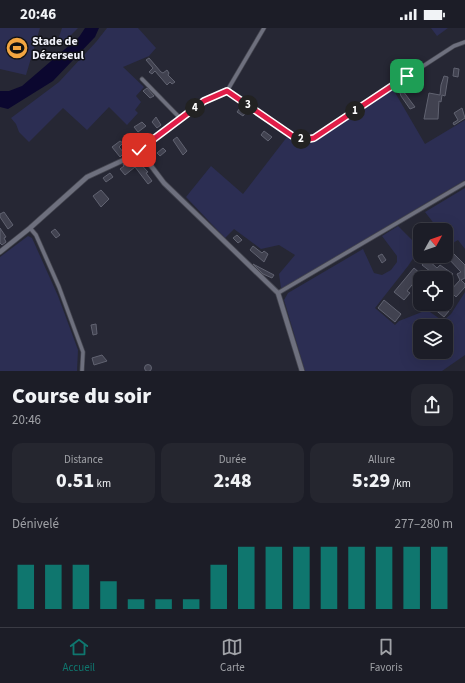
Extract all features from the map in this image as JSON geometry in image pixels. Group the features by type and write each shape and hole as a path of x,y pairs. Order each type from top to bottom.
{"street":[{"path":"0,252 30,228 87,177 128,158 204,101 227,91 264,28"},
{"path":"227,91 294,137 304,140 314,138 454,46 465,42"},
{"path":"142,79 180,118"},
{"path":"139,150 164,183 278,293 302,371"},
{"path":"278,293 465,183"},
{"path":"30,228 36,235 59,287 83,352 82,371"}],"shaded area":[{"name":"Stade de Dézerseul","path":"0,28 40,28 26,75 0,69"},
{"path":"62,28 78,28 64,42 58,40"},
{"path":"85,28 99,28 95,37 53,81 8,109 0,107 0,91 9,91 22,86 79,37"},
{"path":"107,28 138,28 156,48 149,56 123,67 144,87 136,96 141,102 135,110 138,113 127,125 109,107 87,130 63,108 29,142 19,132 16,124 11,118 59,82"},
{"path":"431,28 448,28 437,36"},
{"path":"393,89 425,144 465,120 465,180 285,287 281,288 279,274 295,255 279,245 261,249 234,229 225,238 186,197 211,166 243,194 287,137 302,143 315,141"},
{"path":"465,188 465,249 458,240 453,243 453,223 434,223 425,212"},
{"path":"398,226 413,241 413,258 375,308 395,325 399,321 424,311 428,311 440,319 413,319 413,359 453,359 453,319 445,319 451,314 465,292 465,355 442,371 305,371 284,300 288,293 363,249 374,273 382,275 391,270 397,262 397,256 382,236"},
{"path":"28,236 32,238 58,296 78,350 77,371 0,371 0,257"}],"building":[{"path":"149,58 161,72 163,73 167,70 169,73 168,75 175,82 172,84 170,82 167,85 155,71 152,74 149,72 153,68 146,60"},
{"path":"454,68 459,69 458,77 453,76"},
{"path":"444,76 448,77 445,96 442,95 441,102 439,101 438,119 424,119 429,93 440,95"},
{"path":"147,88 154,96 150,98 143,91"},
{"path":"403,91 415,107 410,109 401,96 400,93"},
{"path":"240,108 246,112 243,116 237,112"},
{"path":"462,108 465,118 454,125 453,123 458,120 454,113"},
{"path":"156,117 161,125 157,128 152,122"},
{"path":"142,122 146,126 138,132 134,127"},
{"path":"264,131 272,137 268,141 261,135"},
{"path":"177,137 187,151 183,155 173,140"},
{"path":"120,141 123,143 119,147 124,153 120,157 112,147"},
{"path":"163,148 166,151 160,156 157,153"},
{"path":"135,158 148,172 146,173 152,181 148,184 135,167 125,175 120,169 124,166 123,164"},
{"path":"110,173 113,177 106,182 103,178"},
{"path":"101,190 109,199 101,207 93,196"},
{"path":"4,212 13,225 8,229 0,217 0,214"},
{"path":"0,228 6,237 4,238 6,242 2,245 0,243"},
{"path":"55,229 60,235 56,238 51,232"},
{"path":"237,235 242,240 238,243 233,238"},
{"path":"253,246 262,253 264,251 268,254 264,262 250,250"},
{"path":"453,253 465,265 465,278 461,280 465,284 465,287 456,297 453,294 453,288 460,280 457,274 461,272 453,263"},
{"path":"382,254 386,260 382,263 378,256"},
{"path":"424,263 431,263 437,268 440,265 449,271 430,271 422,265"},
{"path":"253,264 274,275 272,278 263,274"},
{"path":"414,268 418,271 413,271 413,284 407,291 410,293 404,300 394,292"},
{"path":"384,300 401,314 395,322 378,308"},
{"path":"437,311 449,311 444,317"},
{"path":"96,324 97,334 93,335 91,325"},
{"path":"102,355 107,361 94,365 92,358"},
{"path":"148,364 152,368 149,371 144,368"}],"place":[{"name":"Stade de Dézerseul","path":"17,48"}],"route":[{"path":"139,150 204,101 227,91 294,137 304,140 314,138 407,76"}]}
